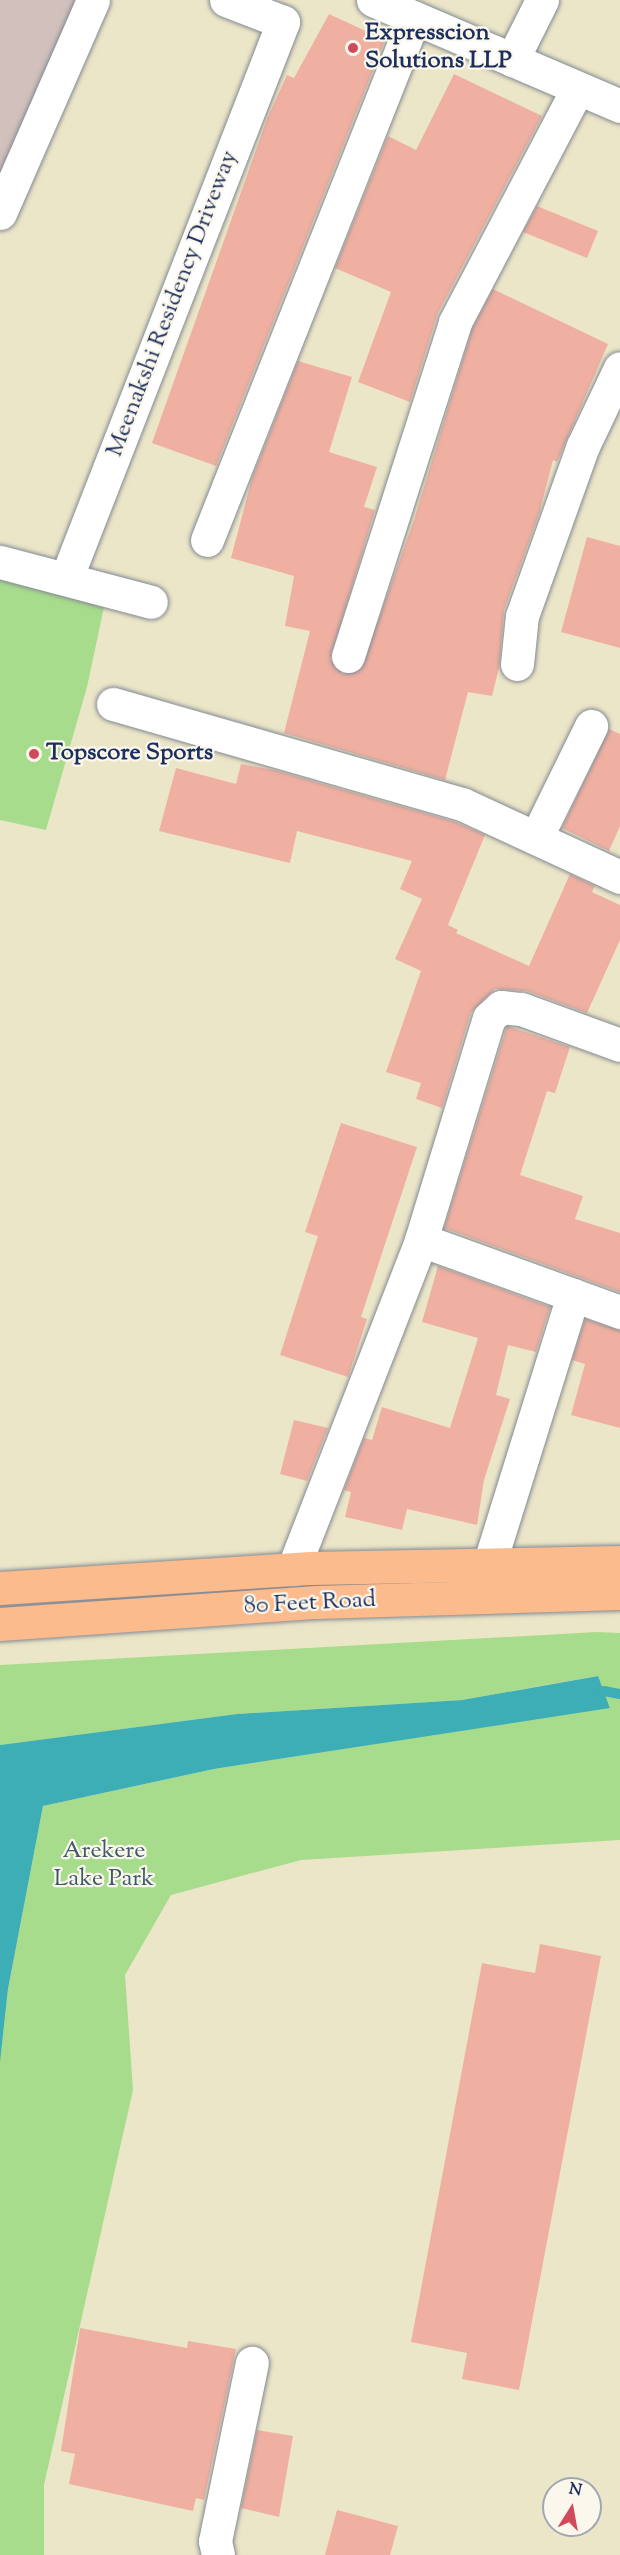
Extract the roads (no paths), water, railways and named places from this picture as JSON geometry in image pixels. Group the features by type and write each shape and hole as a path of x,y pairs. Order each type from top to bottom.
{"main road":[{"name":"80 Feet Road","path":"0,1624 316,1602 620,1562"},
{"name":"80 Feet Road","path":"0,1588 293,1569 487,1580 620,1593"}],"street":[{"path":"0,213 93,0"},
{"name":"Meenakshi Residency Driveway","path":"66,579 283,22 226,0"},
{"path":"373,0 620,106"},
{"path":"512,60 542,0"},
{"path":"207,540 414,18"},
{"path":"348,656 455,322 578,88"},
{"path":"517,664 522,616 584,446 620,368"},
{"path":"0,562 151,602"},
{"path":"113,704 462,804 620,877"},
{"path":"536,838 591,726"},
{"path":"293,1569 421,1240 489,1018 501,1007 521,1009 616,1034"},
{"path":"421,1240 620,1312"},
{"path":"487,1580 573,1295"},
{"path":"218,2555 215,2541 252,2363"}],"water":[{"path":"598,1676 610,1708 214,1769 43,1806 8,1989 0,2063 0,1745 237,1714 462,1700"}],"waterway":[{"path":"604,1691 620,1694"}],"place":[{"name":"Expresscion Solutions LLP","path":"353,48"},
{"name":"Topscore Sports","path":"34,754"}],"park label":[{"name":"Arekere Lake Park","path":"104,1866"}]}
